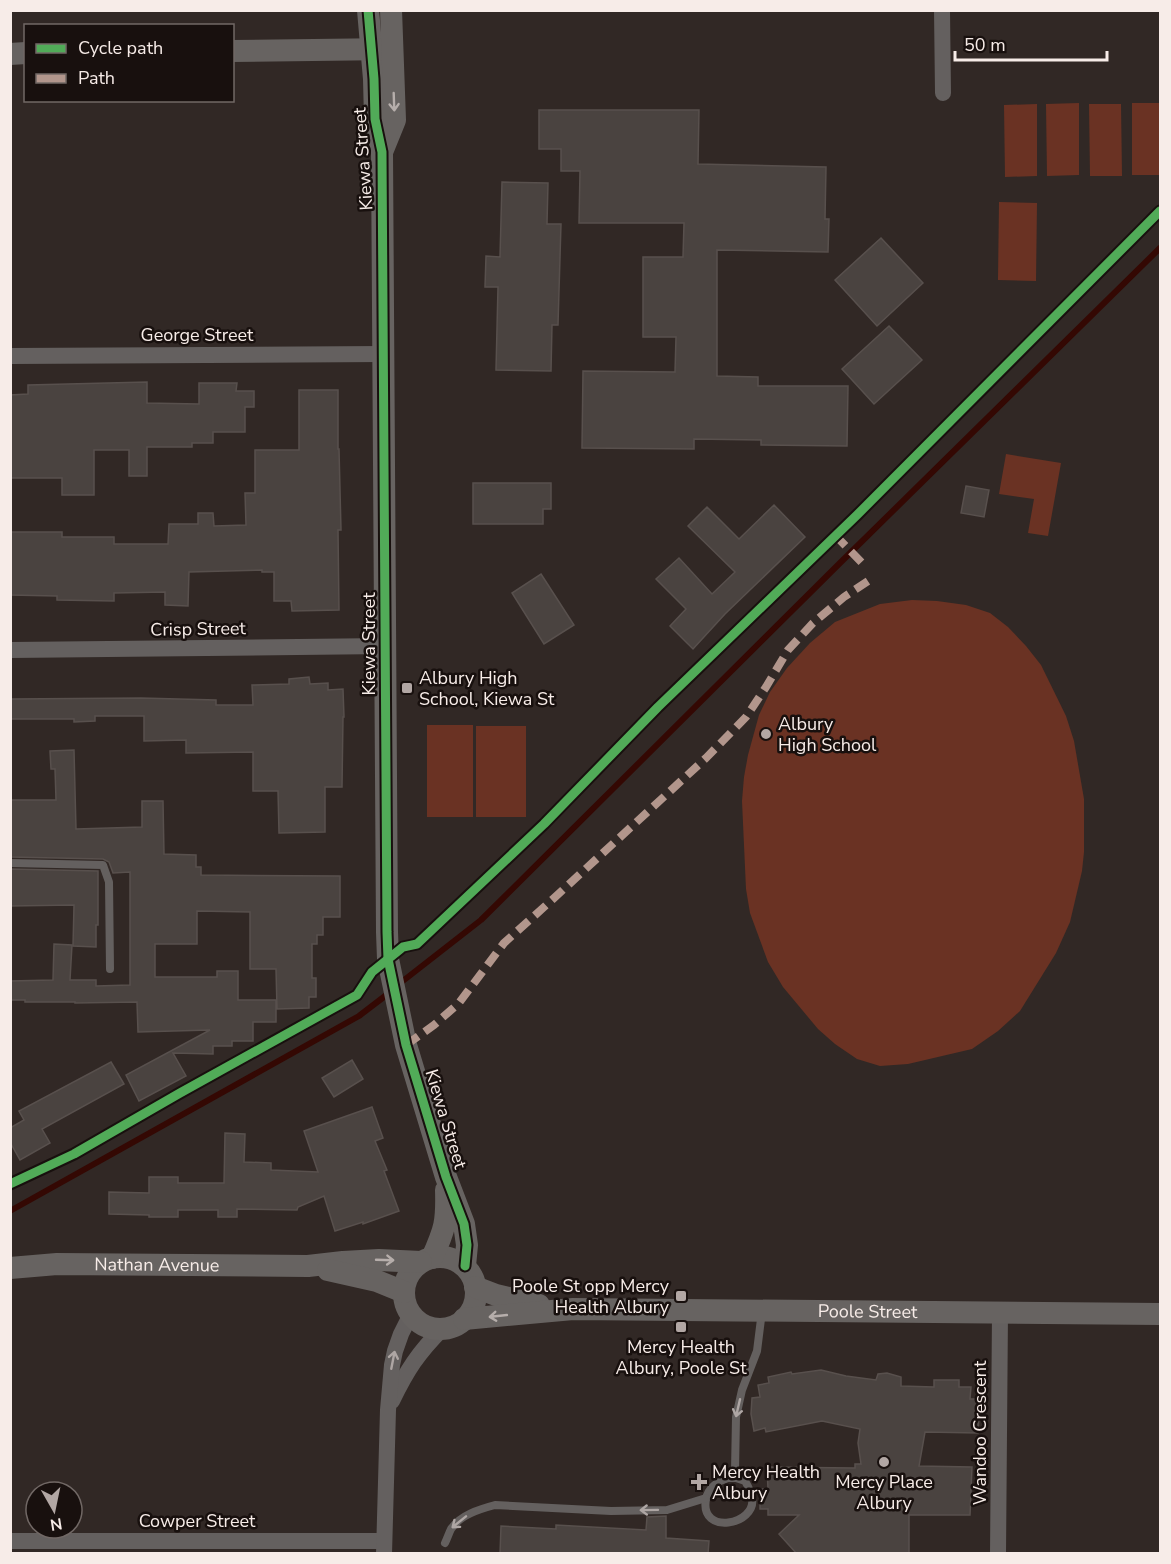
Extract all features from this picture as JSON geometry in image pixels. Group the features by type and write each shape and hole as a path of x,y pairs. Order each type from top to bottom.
{"street":[{"name":"Kiewa Street","path":"368,10 382,49 395,120 382,152 388,959 406,1045 446,1177 464,1224 465,1266"},
{"name":"Kiewa Street","path":"382,49 391,10"},
{"path":"942,10 943,93"},
{"path":"234,51 382,49"},
{"name":"George Street","path":"10,356 384,354"},
{"name":"Crisp Street","path":"10,650 386,646"},
{"name":"Kiewa Street","path":"426,1260 443,1235 447,1218 446,1177"},
{"path":"444,1257 455,1260 465,1266 472,1276 476,1287 472,1310 454,1326 431,1327 420,1322 411,1314 406,1304 404,1292 406,1281 412,1270 426,1260 444,1257"},
{"name":"Nathan Avenue","path":"11,1266 57,1264 308,1266 379,1260 426,1260"},
{"name":"Nathan Avenue","path":"308,1266 377,1281 404,1292"},
{"name":"Poole Street","path":"476,1287 519,1301 573,1309"},
{"name":"Poole Street","path":"464,1319 573,1309 1161,1314"},
{"name":"Wandoo Crescent","path":"998,1554 1000,1312"},
{"path":"384,1547 388,1410 392,1365 401,1334 411,1314"},
{"path":"388,1410 408,1370 424,1347 443,1328"},
{"name":"Cowper Street","path":"10,1540 110,1547 384,1547"}],"lane":[{"path":"10,864 103,865 109,882 110,969"},
{"path":"736,1478 736,1417 742,1390 757,1351 762,1310"},
{"path":"736,1478 745,1481 752,1495 752,1507 745,1516 736,1521 716,1522 706,1513 707,1494 721,1480 736,1478"},
{"path":"445,1543 450,1530 456,1523 481,1509 495,1505 610,1511 667,1510 706,1498"}],"shaded area":[{"path":"1079,103 1079,175 1047,176 1046,104"},
{"path":"1132,103 1160,103 1160,175 1132,175"},
{"path":"1037,104 1037,176 1005,177 1004,105"},
{"path":"1089,104 1121,104 1122,176 1090,176"},
{"path":"999,202 1037,203 1036,281 998,280"},
{"path":"1006,454 1061,463 1048,536 1028,533 1034,499 999,494"},
{"path":"912,600 966,605 990,613 1008,627 1041,665 1066,716 1074,741 1084,799 1084,852 1070,922 1056,953 1020,1011 998,1031 972,1049 908,1064 880,1066 857,1059 818,1029 783,987 768,962 750,913 746,889 742,801 748,755 759,715 770,692 787,668 810,643 835,622 880,604"},
{"path":"427,725 473,725 473,817 427,817"},
{"path":"476,726 526,726 526,817 476,817"}],"building":[{"path":"539,110 699,110 698,164 826,167 825,219 829,219 828,252 717,250 717,376 758,377 758,386 848,386 847,446 761,445 761,440 694,439 694,449 582,448 583,371 675,372 676,337 643,337 643,257 683,257 684,223 579,223 580,171 561,171 561,149 539,149"},
{"path":"502,182 548,183 547,224 561,224 558,325 552,325 551,371 496,370 498,287 485,287 486,256 500,257"},
{"path":"881,238 923,283 877,326 835,280"},
{"path":"889,326 922,360 874,404 842,369"},
{"path":"147,382 147,403 199,404 199,383 237,383 236,391 254,391 254,407 245,407 245,432 213,432 213,443 192,443 192,447 147,447 147,476 129,476 129,450 94,450 94,495 62,495 62,478 10,478 10,395 28,394 28,385"},
{"path":"299,390 338,390 341,530 338,530 339,610 292,611 291,601 274,601 274,572 262,572 262,570 189,572 188,606 165,605 165,592 114,593 114,601 57,600 57,596 10,595 10,532 62,532 62,537 114,537 114,544 168,544 169,524 198,524 198,513 213,513 214,526 246,525 245,493 255,493 255,450 299,450"},
{"path":"473,483 551,483 551,509 543,509 543,524 473,524"},
{"path":"966,486 989,490 984,517 961,513"},
{"path":"774,505 805,537 725,614 693,649 670,626 686,609 656,579 679,558 712,594 735,572 688,526 707,507 739,539"},
{"path":"541,574 574,625 544,644 512,593"},
{"path":"309,677 310,684 328,683 328,690 343,689 342,787 325,787 325,832 279,833 278,791 253,791 253,752 186,753 186,740 144,741 144,716 95,716 95,721 74,722 74,719 10,719 10,699 141,698 216,700 216,705 253,705 252,685 289,684 289,679"},
{"path":"74,750 76,829 142,827 142,801 163,801 164,854 196,855 196,867 201,867 201,875 340,876 340,917 323,917 323,935 317,935 317,944 312,944 312,978 316,978 316,997 309,997 309,1008 277,1009 276,969 250,969 250,912 197,911 197,944 155,944 155,977 217,977 217,971 238,971 238,1000 276,1000 276,1022 253,1022 253,1041 232,1041 232,1046 213,1046 213,1054 173,1053 186,1076 139,1101 126,1075 210,1030 138,1032 137,1002 75,1003 10,1000 10,981 53,980 54,944 72,945 70,980 96,980 96,986 130,985 130,872 113,873 109,862 103,859 10,857 10,800 56,800 55,769 51,769 50,751"},
{"path":"10,869 98,871 96,947 73,946 74,905 10,906"},
{"path":"352,1060 363,1079 334,1097 322,1078"},
{"path":"111,1062 124,1084 42,1129 50,1143 20,1160 10,1142 10,1128 24,1120 19,1111"},
{"path":"372,1107 383,1138 375,1141 387,1170 384,1171 399,1211 335,1231 324,1196 298,1207 297,1210 237,1209 237,1217 218,1217 218,1210 178,1210 178,1217 109,1214 109,1192 149,1193 149,1177 178,1177 178,1183 224,1183 225,1133 245,1134 244,1162 271,1163 271,1170 318,1172 304,1131"},
{"name":"Mercy Place Albury","path":"821,1370 876,1380 878,1374 887,1373 901,1377 901,1386 934,1387 934,1380 959,1380 959,1387 971,1387 970,1399 980,1399 978,1433 925,1432 919,1466 972,1467 970,1515 909,1515 909,1554 797,1554 779,1534 799,1515 768,1515 768,1509 760,1509 760,1489 768,1489 767,1467 855,1468 855,1464 861,1464 858,1443 860,1429 822,1421 766,1432 765,1428 754,1431 751,1414 752,1398 760,1397 758,1385 769,1383 768,1377 791,1372 792,1374"},
{"path":"666,1516 666,1538 709,1541 708,1554 500,1554 501,1526 556,1529 556,1525 646,1530 647,1517"}],"waterway":[{"path":"399,984 481,920 1160,248"},
{"path":"10,1211 359,1016 389,993"}],"marked path":[{"path":"835,535 865,566"},
{"path":"406,1045 459,1003 504,943 706,758 746,717 788,650 813,623 844,597 874,577"}],"cycle path":[{"path":"368,10 375,119 382,152 388,959 406,1045 446,1177 464,1224 467,1245 465,1266"},
{"path":"10,1184 74,1154 357,995 372,972 403,947 417,944 544,824 658,707 857,515 1160,211"}],"place":[{"name":"Albury High School, Kiewa St","path":"407,688"},
{"name":"Albury High School","path":"766,734"},
{"name":"Poole St opp Mercy Health Albury","path":"681,1296"},
{"name":"Mercy Health Albury, Poole St","path":"681,1327"},
{"name":"Mercy Place Albury","path":"884,1462"},
{"name":"Mercy Health Albury","path":"699,1482"}]}
